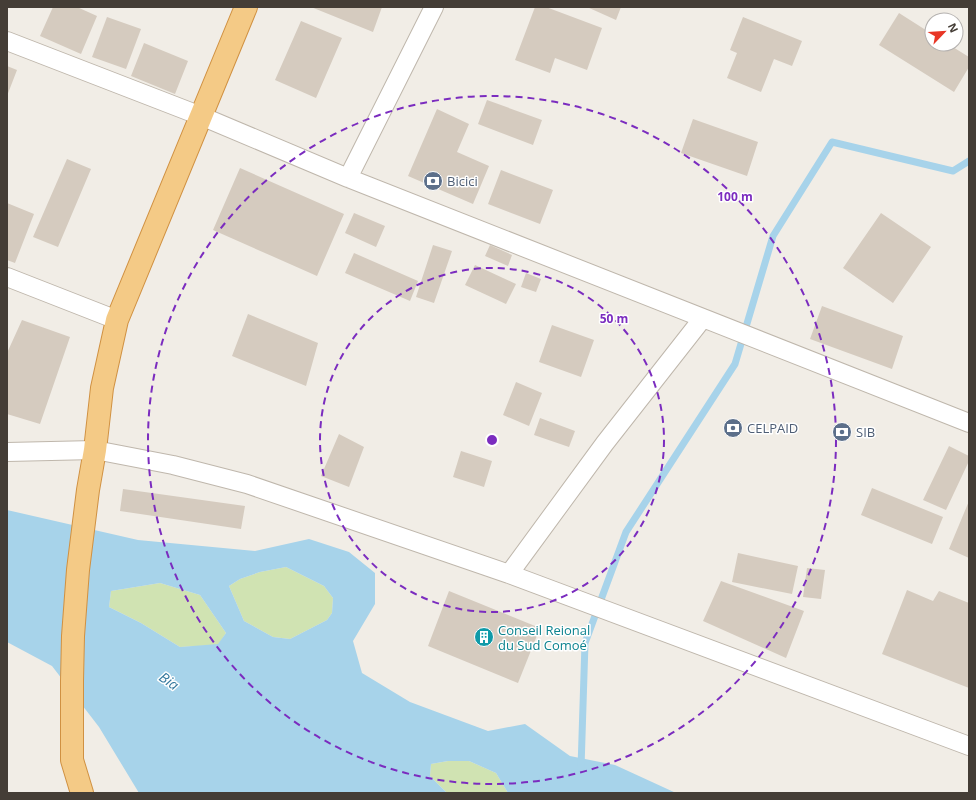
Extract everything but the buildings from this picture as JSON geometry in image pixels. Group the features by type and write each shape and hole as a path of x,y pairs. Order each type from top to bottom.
{"highway":[{"path":"82,793 72,760 73,636 78,570 88,490 95,450 102,388 116,320 246,7"}],"street":[{"path":"348,178 434,7"},
{"path":"7,41 201,116 348,178 969,423"},
{"path":"7,277 116,320"},
{"path":"509,574 605,444 703,318"},
{"path":"7,452 95,450 173,465 247,484 509,574 969,746"}],"green space":[{"path":"286,567 324,586 333,598 332,613 327,620 290,639 273,637 244,621 229,586 240,579 260,572"},
{"path":"160,583 200,595 226,633 218,645 180,647 141,623 109,607 111,591"},
{"path":"448,761 469,761 496,773 508,793 447,793 430,776 431,764"}],"water":[{"name":"Bia","path":"7,510 138,540 255,551 309,539 349,552 375,573 375,604 353,641 362,673 410,702 488,731 525,724 570,756 615,765 676,793 508,793 496,773 469,761 448,761 431,764 430,776 447,793 139,793 99,727 52,666 7,642","holes":["286,567 324,586 333,598 332,613 327,620 290,639 273,637 244,621 229,586 240,579 260,572","160,583 200,595 226,633 218,644 180,647 141,623 109,607 111,591"]}],"waterway":[{"path":"581,768 585,643 626,532 735,364 773,236 832,142 953,171 969,161"}],"place":[{"name":"Bicici","path":"433,181"},
{"name":"CELPAID","path":"733,428"},
{"name":"SIB","path":"842,432"},
{"name":"Conseil Reional du Sud Comoé","path":"484,637"}]}
